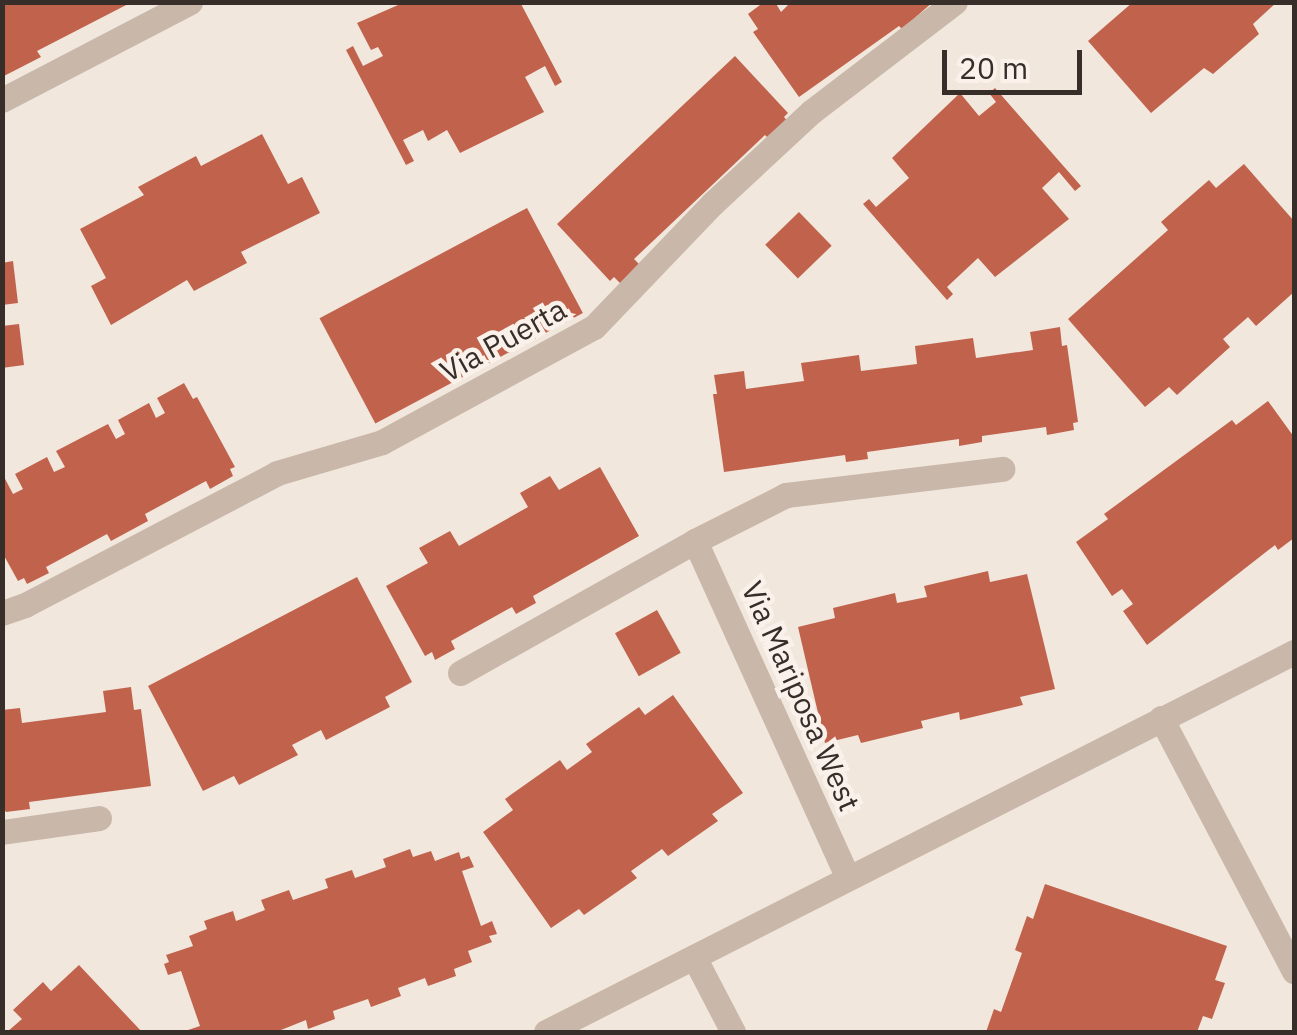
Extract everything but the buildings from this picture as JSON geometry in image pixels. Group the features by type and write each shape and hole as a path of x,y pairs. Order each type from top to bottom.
{"street":[{"path":"2,100 190,2"},
{"name":"Via Puerta","path":"2,612 25,606 277,474 382,442 594,328 713,203 811,112 955,2"},
{"path":"460,673 695,541 786,495 1002,469"},
{"name":"Via Mariposa West","path":"695,541 848,878"},
{"path":"546,1032 1294,652"},
{"path":"1161,718 1294,972"},
{"path":"2,832 99,818"},
{"path":"694,957 733,1032"}]}
